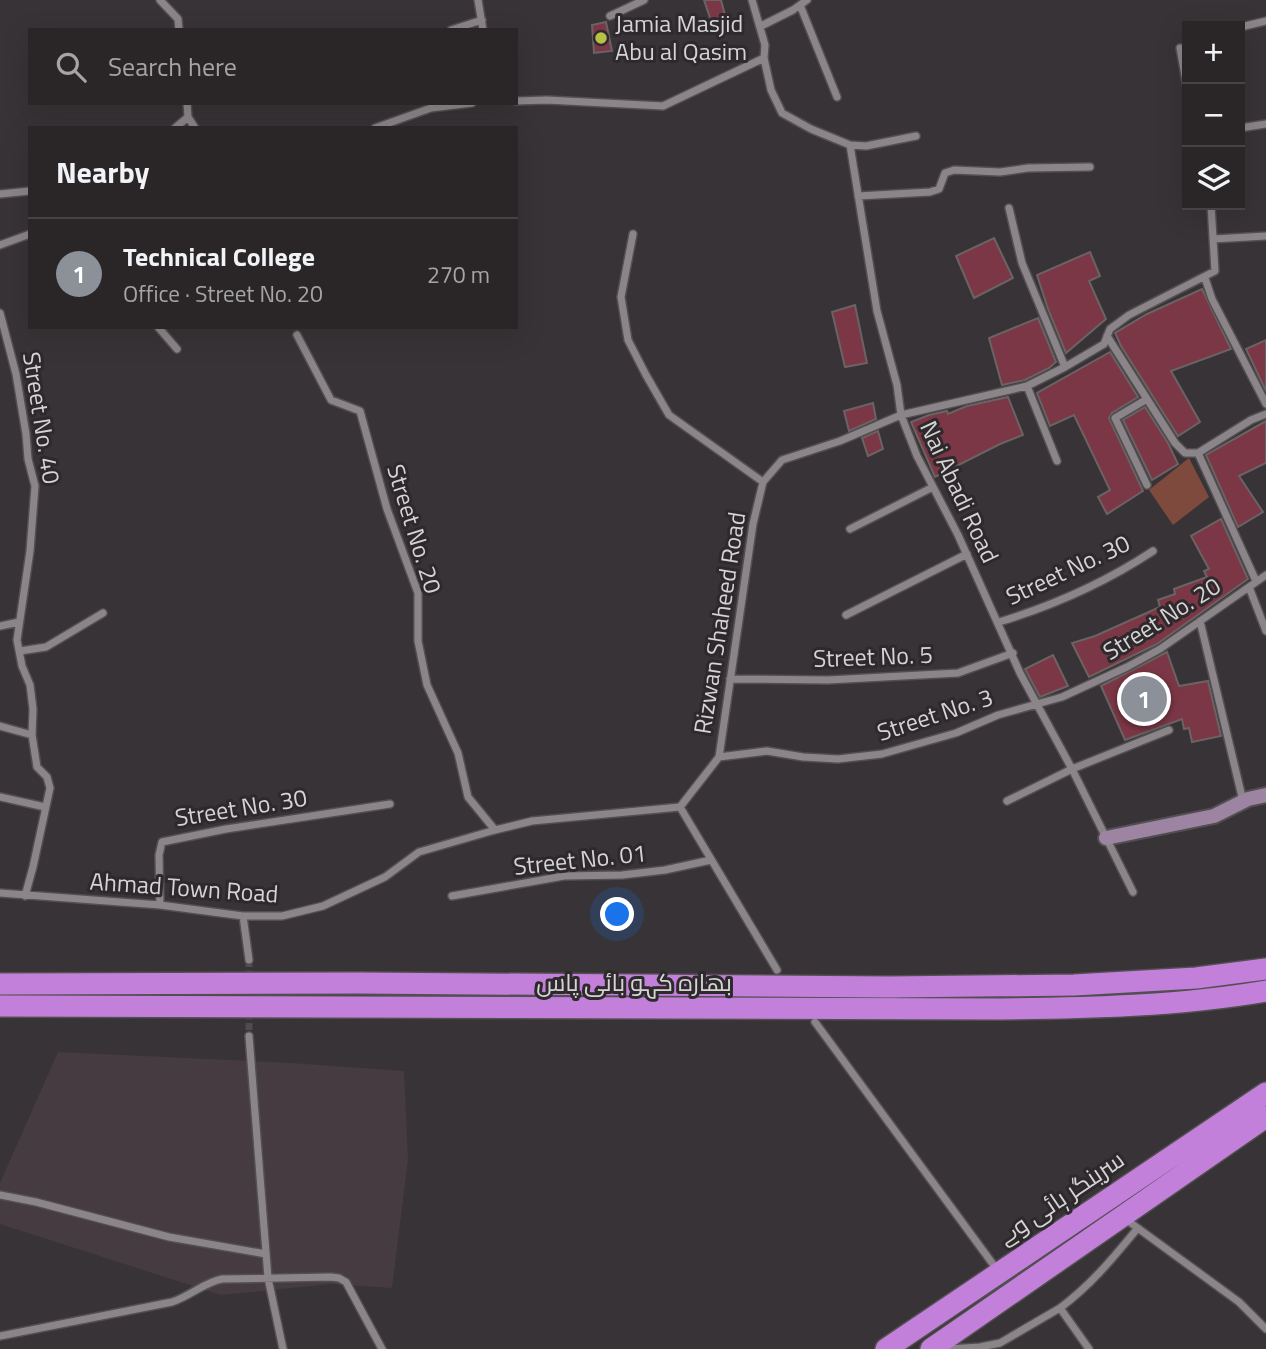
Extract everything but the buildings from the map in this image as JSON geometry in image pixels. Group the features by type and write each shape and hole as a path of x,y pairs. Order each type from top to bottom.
{"highway":[{"name":"بھارہ کہو بائی پاس","path":"0,984 360,982 890,987 1048,985 1196,978 1266,969"},
{"name":"بھارہ کہو بائی پاس","path":"0,1006 1001,1009 1111,1007 1229,998 1266,991"},
{"name":"سرینگر ہائی وے","path":"886,1349 1266,1093"},
{"name":"سرینگر ہائی وے","path":"931,1349 1037,1277 1130,1223 1266,1117"},
{"path":"1023,1255 1037,1277"}],"street":[{"path":"160,0 178,19 179,28"},
{"path":"478,0 483,28"},
{"path":"610,16 645,0"},
{"path":"752,0 761,26 771,90 782,113 811,129 850,145 866,146 916,136"},
{"path":"761,26 803,3 837,97"},
{"path":"458,28 482,20"},
{"path":"1245,26 1266,21"},
{"path":"1180,48 1186,84"},
{"path":"518,101 663,106 764,58"},
{"path":"187,105 188,117 194,126"},
{"path":"381,126 431,108 456,105"},
{"path":"177,126 188,117"},
{"path":"1245,127 1266,124"},
{"name":"Nai Abadi Road","path":"850,145 877,311 897,385 901,415 917,456 967,554 1036,705 1072,769 1133,892"},
{"path":"858,195 930,192 939,189 945,173 954,170 1000,173 1028,168 1090,167"},
{"path":"0,194 28,191"},
{"path":"1009,208 1022,263 1065,367"},
{"path":"1211,210 1215,271 1205,278 1212,299 1266,404"},
{"path":"633,234 621,297 628,340 669,415 763,482"},
{"path":"0,245 28,235"},
{"path":"1213,239 1266,236"},
{"name":"Rizwan Shaheed Road","path":"680,807 719,757 753,524 763,482 782,460 840,441 901,415 1027,386 1104,344 1110,329 1129,315 1205,278"},
{"name":"Street No. 40","path":"1,319 16,374 28,459 35,486 30,551 17,640 22,666 30,685 32,735 37,767 47,777 50,788 24,897"},
{"path":"160,329 177,349"},
{"name":"Street No. 20","path":"297,335 331,400 360,411 387,509 418,593 418,641 427,685 458,753 468,797 495,830"},
{"path":"1107,336 1175,443 1185,453 1198,453 1251,420 1266,414"},
{"path":"1027,386 1057,461"},
{"path":"1147,399 1115,418 1147,485"},
{"path":"1198,453 1253,584 1266,631"},
{"path":"850,529 933,487"},
{"name":"Street No. 30","path":"999,622 1062,599 1135,563 1153,551"},
{"path":"846,615 967,554"},
{"name":"Street No. 20","path":"1036,705 1062,697 1160,649 1266,575"},
{"path":"20,651 46,647 103,614"},
{"path":"1200,621 1244,802"},
{"path":"0,626 19,622"},
{"name":"Street No. 5","path":"730,679 828,680 958,673 1013,653"},
{"name":"Street No. 3","path":"719,757 766,751 838,759 882,754 956,733 998,715 1036,705"},
{"path":"0,726 32,735"},
{"path":"1007,801 1072,769 1169,730"},
{"path":"1106,838 1214,816 1266,795"},
{"path":"0,797 45,807"},
{"name":"Street No. 30","path":"160,905 159,855 162,842 226,829 390,804"},
{"path":"680,807 777,970"},
{"name":"Ahmad Town Road","path":"0,893 24,897 160,905 243,916 282,916 323,906 385,877 419,852 495,830 532,821 680,807"},
{"name":"Street No. 01","path":"452,896 564,876 622,875 665,870 711,860"},
{"path":"243,916 249,960"},
{"path":"815,1022 998,1272"},
{"path":"249,1036 268,1278 283,1349"},
{"path":"0,1195 146,1232 266,1254"},
{"path":"949,1349 1000,1343 1060,1308 1083,1291 1104,1270 1130,1223 1239,1302 1266,1329"},
{"path":"0,1336 172,1302 187,1297 215,1280 331,1277 343,1280 382,1349"},
{"path":"1060,1308 1090,1349"}],"shaded area":[{"path":"1189,458 1209,497 1173,525 1149,490"},
{"path":"58,1052 404,1071 408,1160 392,1288 331,1284 221,1295 0,1224 0,1183"}],"tunnel":[{"path":"249,960 249,1036"}],"place":[{"name":"Jamia Masjid Abu al Qasim","path":"601,38"},
{"name":"Technical College","path":"1144,699"}]}
